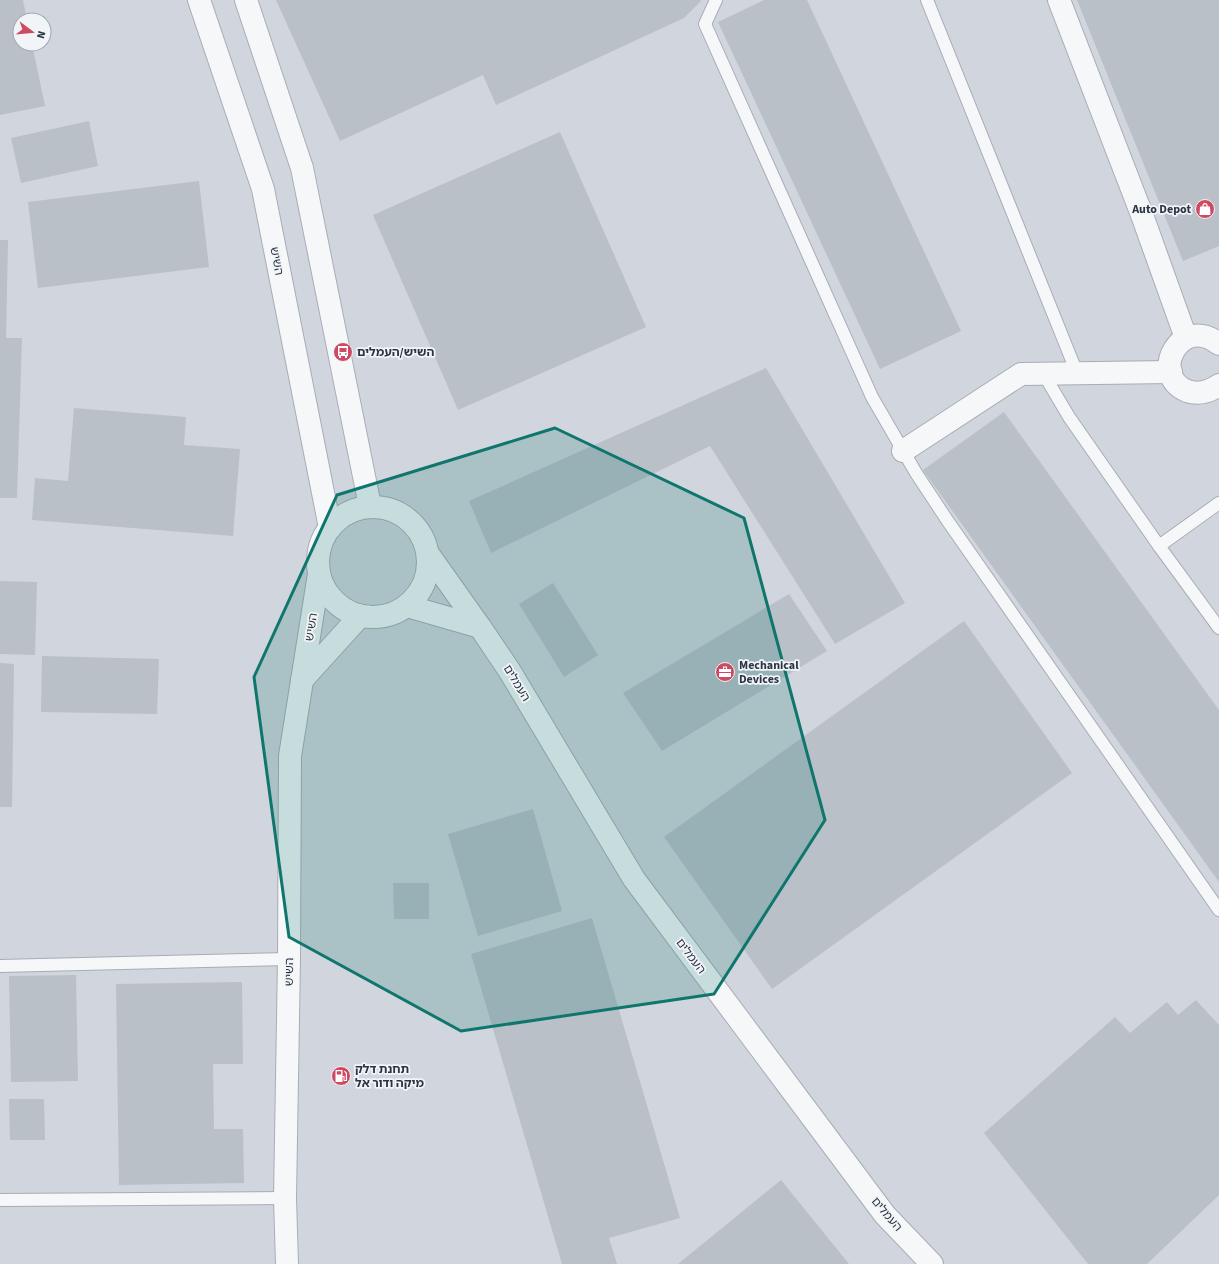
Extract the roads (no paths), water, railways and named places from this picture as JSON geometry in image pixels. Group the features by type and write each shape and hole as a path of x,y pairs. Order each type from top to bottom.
{"street":[{"name":"השיש","path":"199,0 263,189 330,528"},
{"path":"246,0 302,168 370,506"},
{"path":"1059,0 1142,215 1186,338"},
{"path":"1216,392 1192,393 1183,389 1176,383 1172,376 1170,358 1173,350 1179,343 1194,335 1204,336 1219,344"},
{"path":"904,450 1021,374 1171,372"},
{"path":"370,506 387,508 402,514 415,525 424,539 429,555 428,572 425,581 412,603 396,613 378,618 360,616 343,610 329,597 321,582 317,565 319,548 326,532 338,518 353,510 370,506"},
{"name":"העמלים","path":"429,555 513,677 634,879 885,1215 932,1264"},
{"name":"השיש","path":"287,1264 285,1198 289,959 290,756 319,574"},
{"path":"406,606 480,627"},
{"name":"השיש","path":"302,680 360,616"}],"lane":[{"path":"716,0 705,24 872,397 916,473 947,520 1219,910"},
{"path":"927,0 1077,373"},
{"path":"1043,373 1069,417 1159,546 1219,628"},
{"path":"1159,546 1219,503"},
{"path":"0,966 289,959"},
{"path":"0,1200 285,1198"}],"place":[{"name":"Auto Depot","path":"1205,209"},
{"name":"השיש/העמלים","path":"343,352"},
{"name":"Mechanical Devices","path":"725,672"},
{"name":"תחנת דלק מיקה ודור אל","path":"341,1076"}]}
